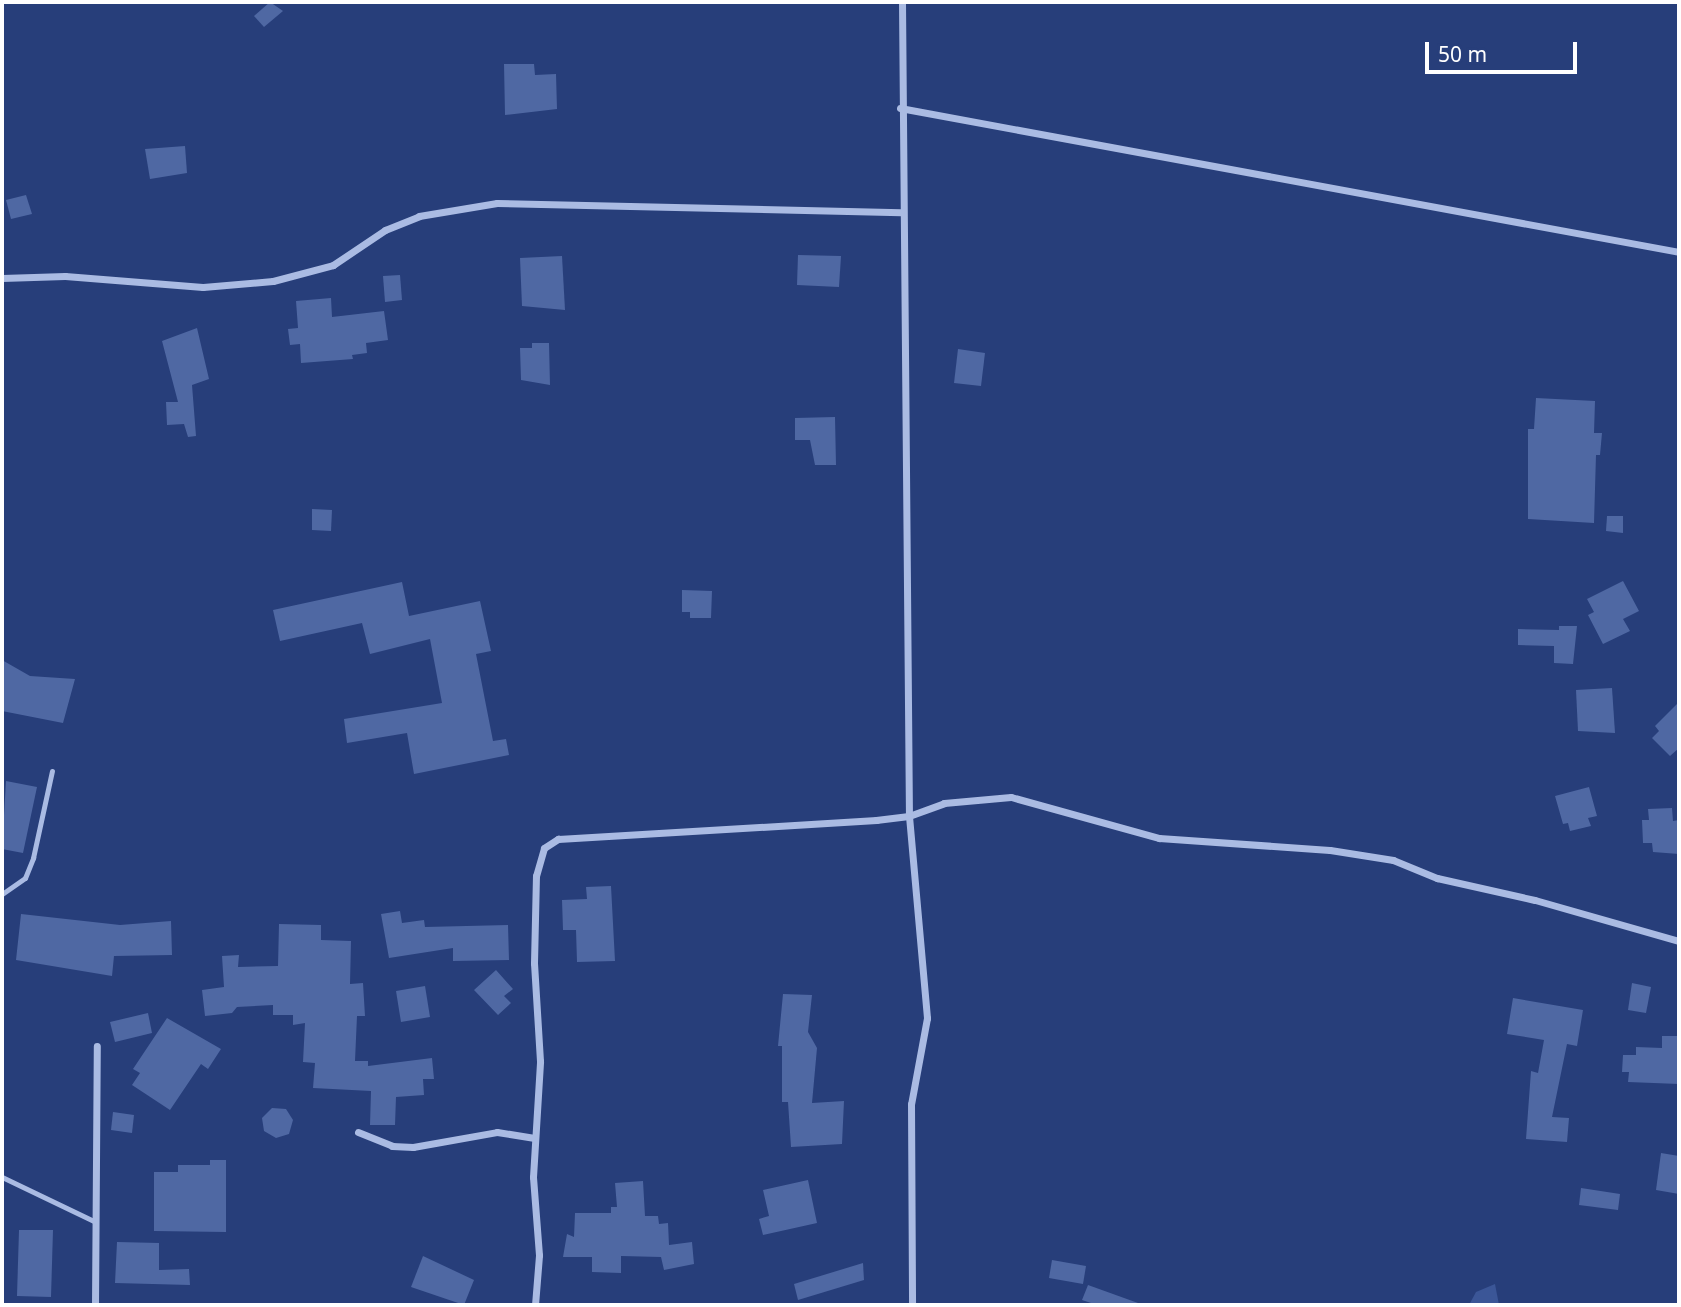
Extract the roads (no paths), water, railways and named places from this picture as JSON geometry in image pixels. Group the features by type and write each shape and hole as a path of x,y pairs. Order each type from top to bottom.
{"street":[{"path":"902,2 900,108 909,816 927,1018 911,1104 912,1305"},
{"path":"900,108 1679,252"},
{"path":"2,278 65,276 203,287 273,281 332,265 385,230 419,216 497,203 901,212"},
{"path":"535,1305 535,1138 540,1060 535,898 538,863 544,848 558,839 909,816 944,803 1011,797 1159,838 1330,850 1393,860 1437,878 1535,900 1679,941"},
{"path":"96,1305 97,1046"},
{"path":"358,1132 392,1146 413,1147 497,1132 535,1138"}],"lane":[{"path":"2,894 25,877 33,858 52,771"},
{"path":"2,1177 96,1222"}]}
